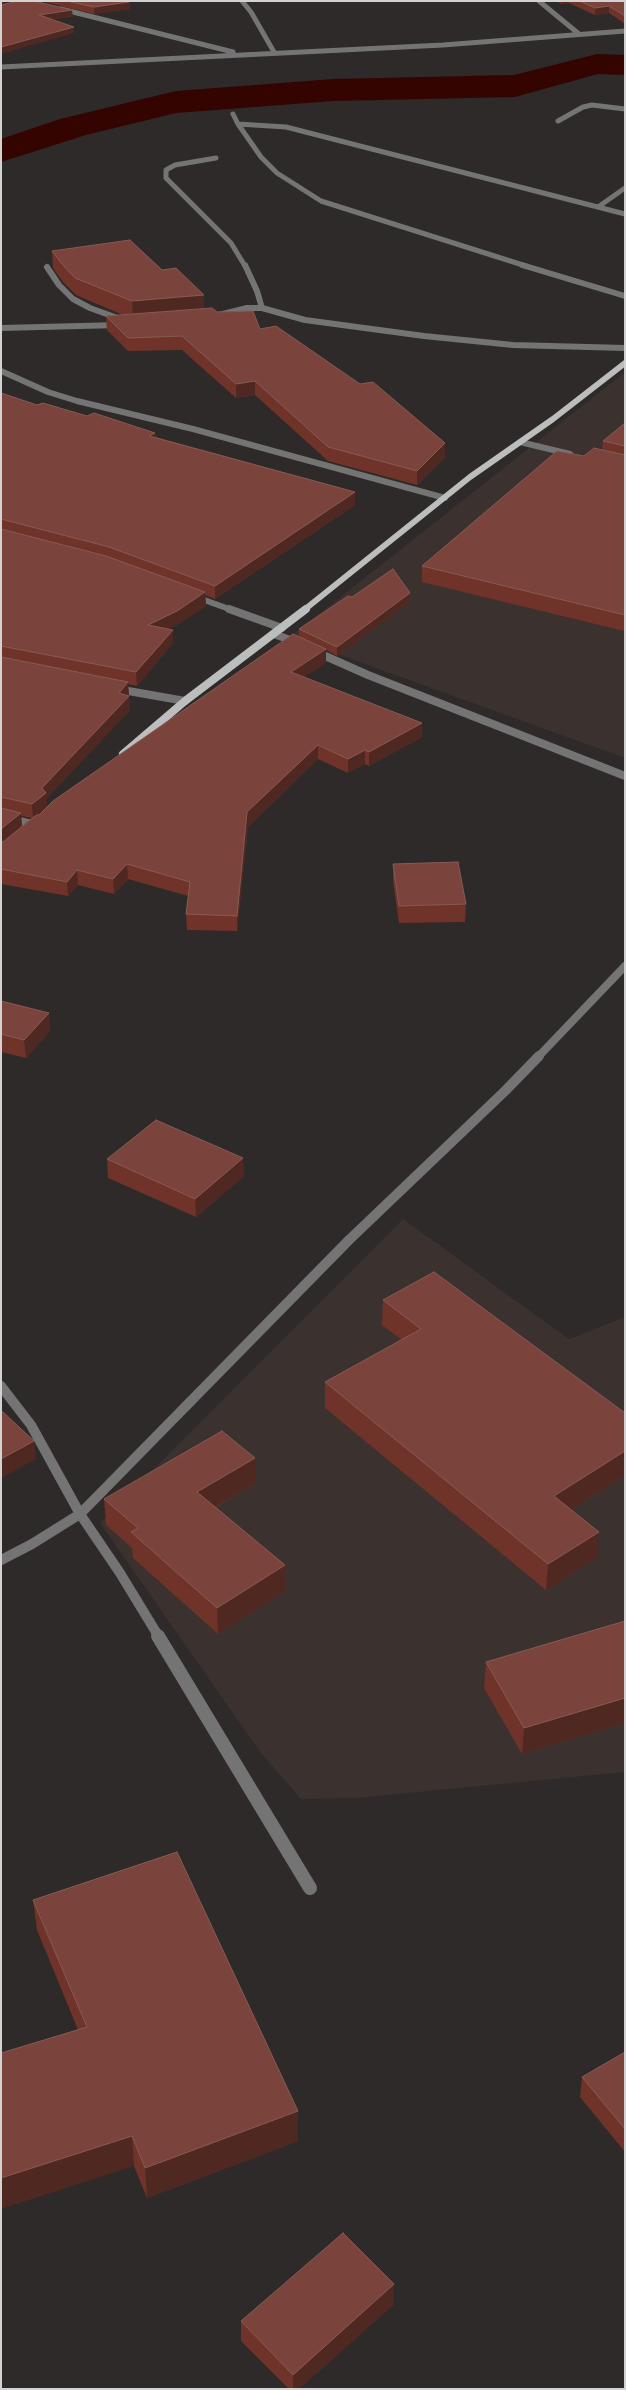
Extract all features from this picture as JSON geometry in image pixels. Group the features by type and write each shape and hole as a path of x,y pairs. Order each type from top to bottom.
{"main road":[{"path":"118,758 185,700 282,628 445,498 625,363"},
{"path":"25,834 40,822"}],"street":[{"path":"242,1 251,12 274,52"},
{"path":"539,1 579,34"},
{"path":"58,9 242,54"},
{"path":"1,67 274,52 443,45 625,31"},
{"path":"558,121 583,107 592,105 625,109"},
{"path":"233,114 260,157 277,173 321,201 373,219 625,296"},
{"path":"238,124 286,127 625,214"},
{"path":"216,158 175,165 166,170 166,178 231,243 241,257 257,291 262,308"},
{"path":"598,207 625,188"},
{"path":"1,328 127,323 90,308 73,299 59,285 47,267"},
{"path":"213,316 247,308 262,308 305,320 424,336 514,345 625,348"},
{"path":"1,372 48,392 77,401 193,429 445,498"},
{"path":"520,442 580,456"},
{"path":"184,593 282,628"},
{"path":"274,634 368,675 625,776"},
{"path":"111,688 185,700"},
{"path":"1,817 40,822"},
{"path":"1,1560 32,1544 80,1514 349,1240 505,1091 625,966"},
{"path":"1,1386 31,1425 80,1514 120,1573 310,1888"}],"shaded area":[{"path":"625,372 625,758 290,637"},
{"path":"403,1219 569,1339 625,1317 625,1772 356,1798 301,1799 260,1752 100,1523"}],"building":[{"path":"19,1 34,1 72,10 39,15 74,27 1,47 1,5"},
{"path":"67,1 127,1 129,2 94,7"},
{"path":"580,1 625,1 625,16 609,6 595,8"},
{"path":"130,240 162,270 176,268 204,295 132,301 75,278 52,251"},
{"path":"212,308 217,312 253,311 260,329 276,326 360,384 373,382 445,443 417,471 328,447 255,381 236,384 182,336 128,338 106,316"},
{"path":"1,393 37,405 43,403 87,416 94,413 155,433 149,436 355,492 215,586 109,547 1,519"},
{"path":"625,423 625,446 603,441"},
{"path":"594,448 625,455 625,615 422,566 557,451 584,456"},
{"path":"1,529 106,556 205,592 177,611 148,625 173,630 136,672 1,646"},
{"path":"393,569 410,593 337,647 299,629 348,596 352,597"},
{"path":"293,634 326,649 291,672 422,723 369,752 365,750 348,759 318,745 247,812 237,916 186,914 190,882 127,864 113,879 77,870 67,882 1,869 1,842 3,842 35,816 40,814 53,801"},
{"path":"1,657 128,682 119,693 129,696 42,788 46,793 32,804 1,797"},
{"path":"1,808 21,813 1,829"},
{"path":"458,862 466,904 399,906 393,864"},
{"path":"1,1001 49,1013 24,1040 1,1034"},
{"path":"156,1120 243,1158 195,1199 107,1159"},
{"path":"434,1272 625,1413 625,1451 554,1496 599,1532 548,1564 325,1382 421,1329 383,1300"},
{"path":"1,1412 3,1412 34,1441 1,1459"},
{"path":"222,1431 255,1458 197,1492 285,1565 217,1608 131,1532 138,1528 104,1499"},
{"path":"625,1621 625,1698 524,1728 486,1662"},
{"path":"177,1852 298,2111 145,2168 132,2136 1,2178 1,2053 87,2027 33,1900"},
{"path":"625,2052 625,2129 582,2077"},
{"path":"343,2233 394,2284 293,2375 241,2321"}],"waterway":[{"path":"1,151 73,127 176,102 333,90 515,86 597,64 625,65"}]}
